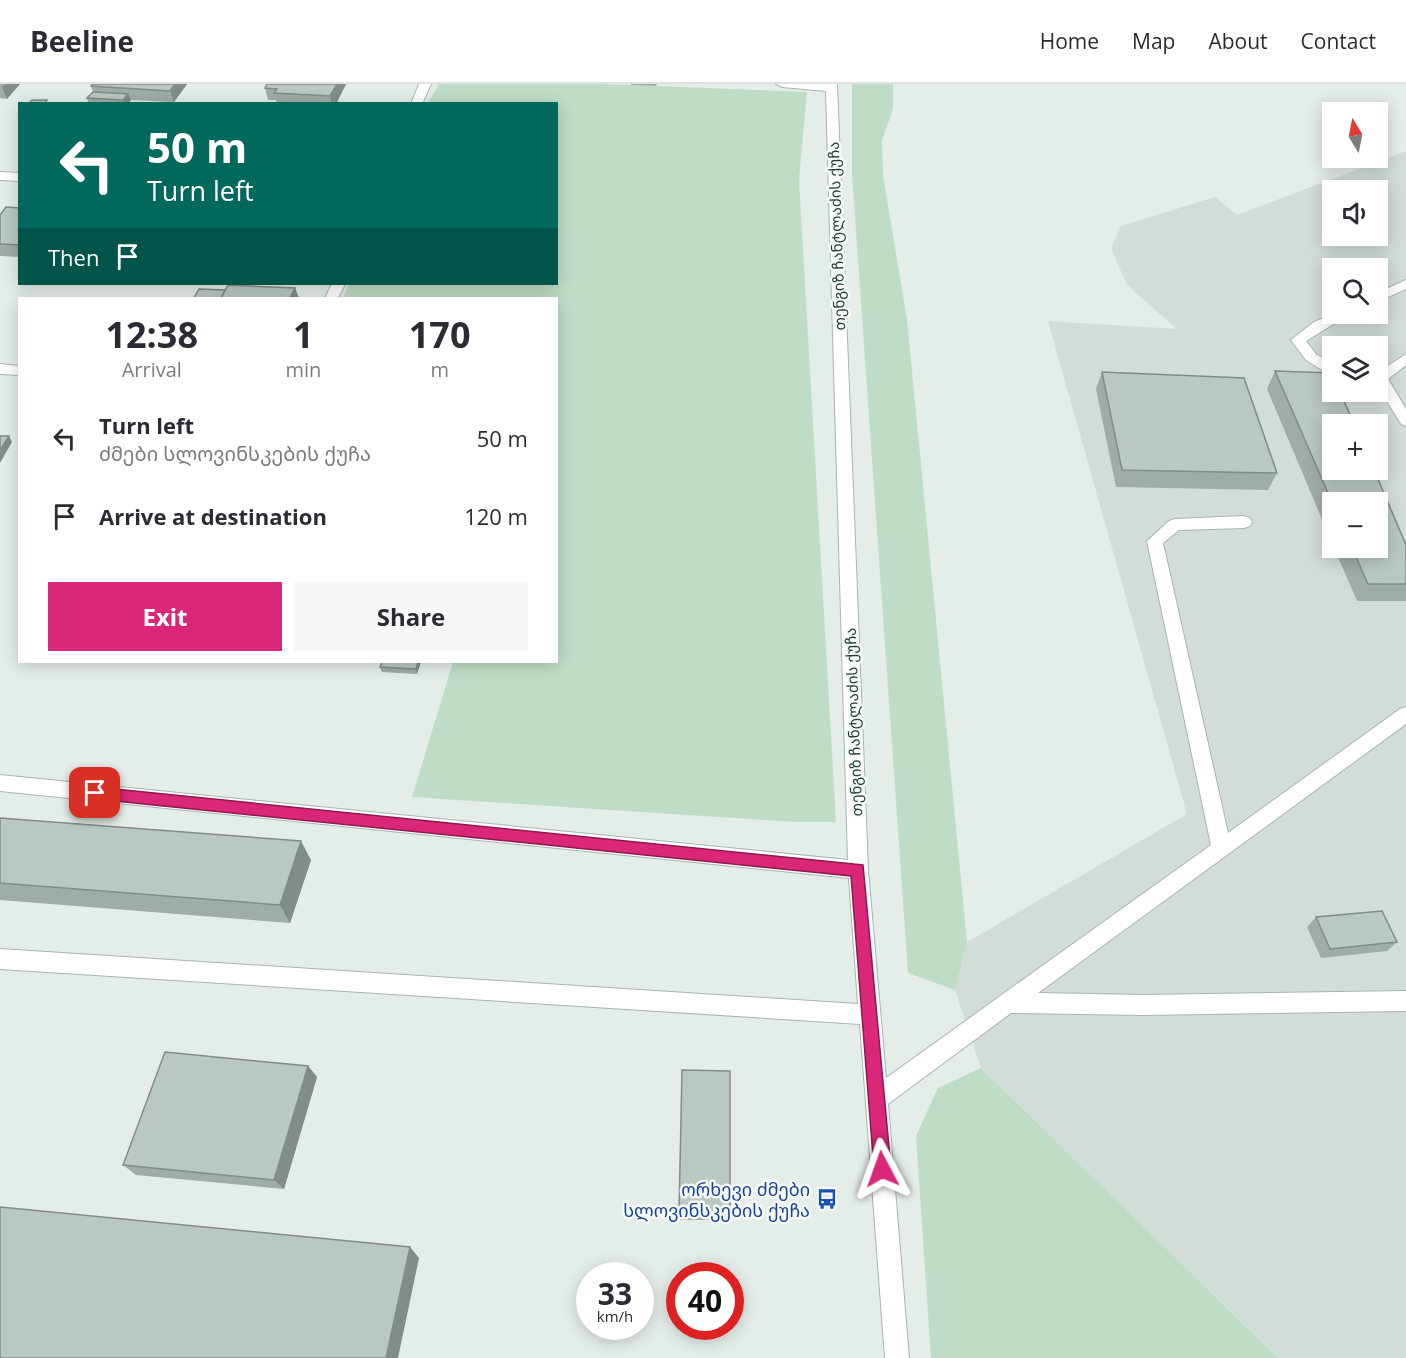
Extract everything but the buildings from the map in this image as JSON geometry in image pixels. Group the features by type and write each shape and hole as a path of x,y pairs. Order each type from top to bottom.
{"street":[{"path":"417,102 425,84"},
{"path":"782,84 830,86"},
{"name":"თენგიზ ჩანტლაძის ქუჩა","path":"830,86 858,870 897,1358"},
{"path":"0,176 18,177"},
{"path":"1388,293 1406,284"},
{"path":"1322,324 1298,340 1311,357 1322,364"},
{"path":"1388,371 1406,358"},
{"path":"0,369 18,370"},
{"path":"1388,392 1406,421"},
{"path":"1221,847 1155,541 1175,525 1244,522"},
{"path":"877,1098 1406,714"},
{"path":"0,783 858,870"},
{"path":"0,959 870,1015"},
{"path":"1008,1003 1142,1005 1406,1001"}],"shaded area":[{"path":"1406,151 1406,1358 1278,1358 981,1068 955,990 967,942 1187,814 1048,321 1177,329 1127,285 1111,248 1121,226 1215,197 1237,215 1322,183 1322,246 1388,246 1388,180 1329,180 1361,168 1388,168 1388,158"}],"green space":[{"path":"439,84 601,84 807,92 799,180 836,822 795,822 412,797 453,663 558,663 558,297 343,297 349,285 558,285 558,102 429,102"},
{"path":"852,84 893,84 893,109 882,140 883,175 907,319 967,942 955,990 908,973 852,174"},
{"path":"981,1068 1278,1358 931,1358 916,1136 938,1088"}],"place":[{"name":"ორხევი ძმები სლოვინსკების ქუჩა","path":"827,1199"}],"route":[{"path":"95,793 858,870 882,1169"}]}
